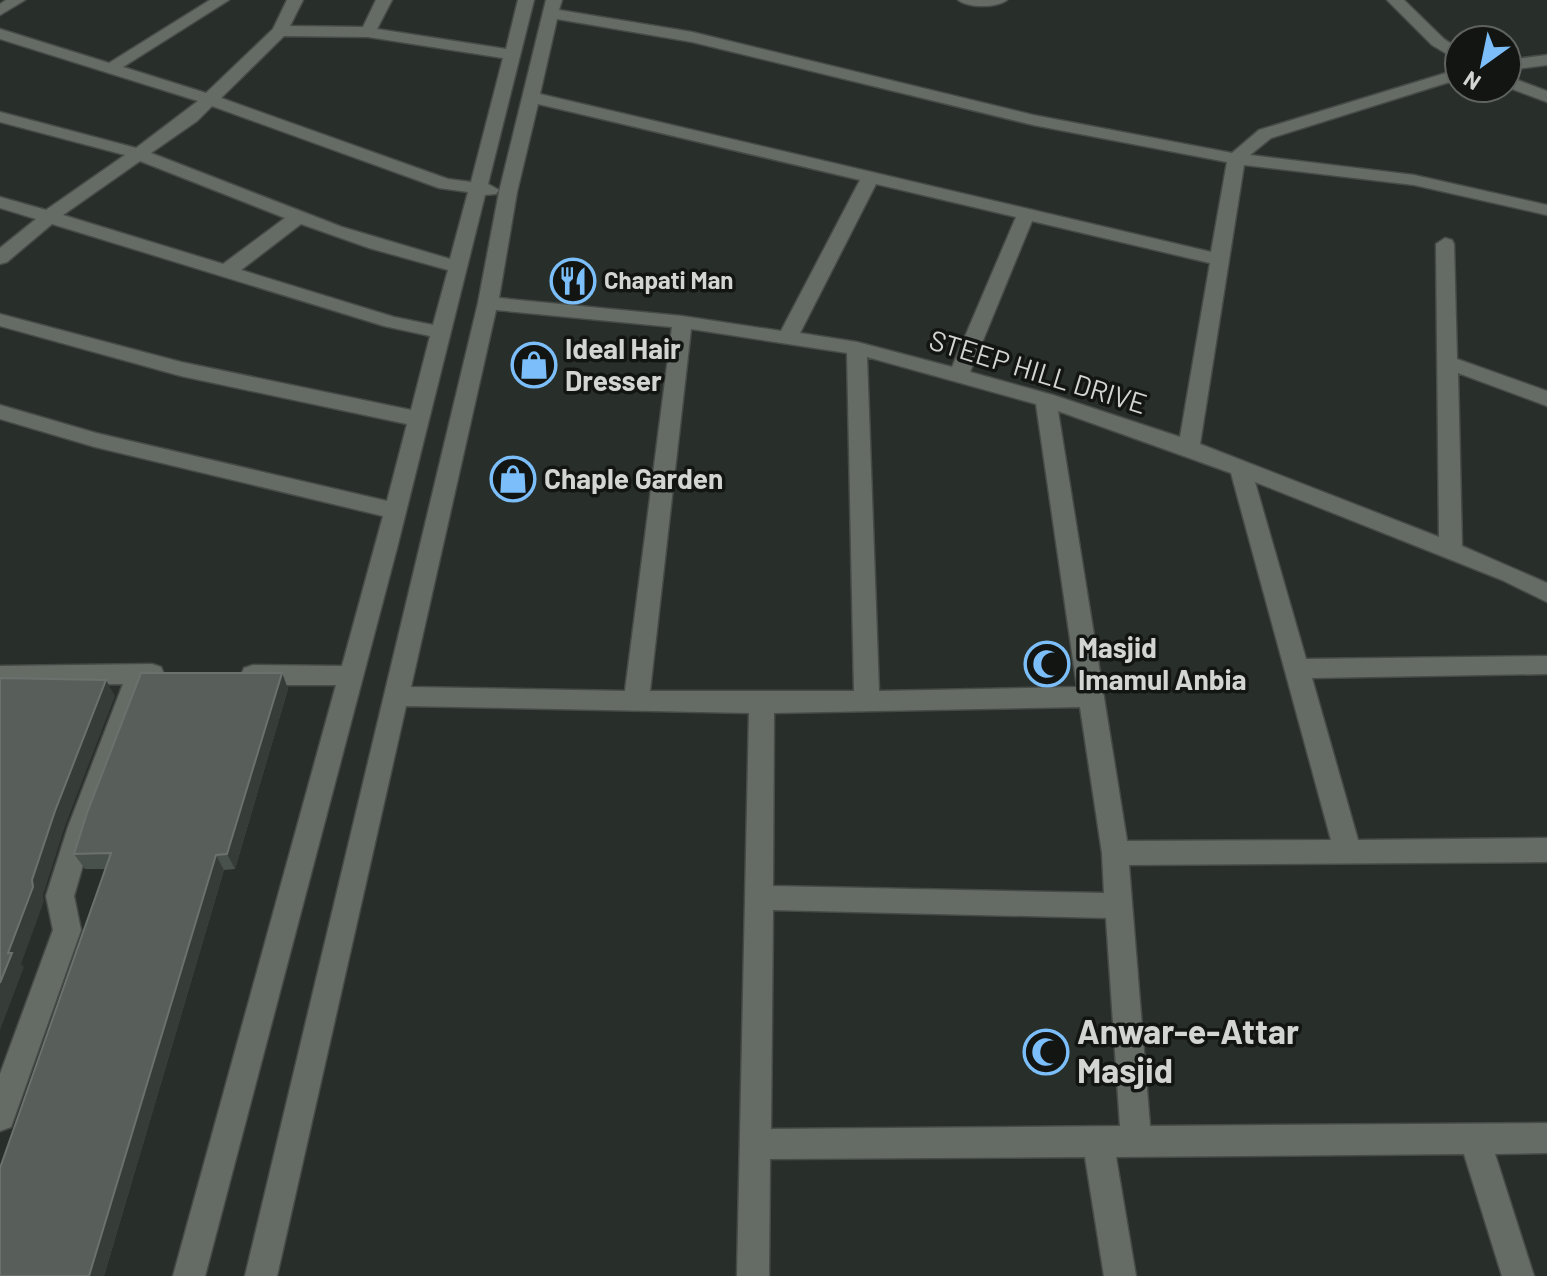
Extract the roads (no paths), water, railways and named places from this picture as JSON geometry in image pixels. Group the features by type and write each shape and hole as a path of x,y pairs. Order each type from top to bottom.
{"street":[{"path":"0,10 17,0"},
{"path":"111,68 221,0"},
{"path":"0,258 50,216 191,117 280,31 295,0"},
{"path":"368,32 384,0"},
{"path":"189,1276 395,511 526,0"},
{"path":"966,0 999,0"},
{"path":"1395,0 1443,45"},
{"path":"261,1276 488,303 508,192 552,6 1033,120 1236,159 1414,180 1547,210"},
{"path":"280,31 368,32 512,55"},
{"path":"0,34 209,99 445,184 508,192"},
{"path":"1523,63 1547,60"},
{"path":"1189,448 1236,159 1265,134 1443,79"},
{"path":"1523,87 1547,97"},
{"path":"531,97 1220,260"},
{"path":"0,117 138,154 297,218 405,255 456,266"},
{"path":"788,337 871,176"},
{"path":"0,202 391,322 439,332"},
{"path":"959,375 1026,214"},
{"path":"228,270 297,218"},
{"path":"1445,244 1451,551"},
{"name":"STEEP HILL DRIVE","path":"488,303 682,322 788,337 857,348 959,375 1046,400 1189,448 1451,551 1547,593"},
{"path":"0,320 181,369 418,419"},
{"path":"636,701 682,322"},
{"path":"857,348 867,701"},
{"path":"1447,362 1547,399"},
{"path":"1046,400 1115,853 1136,1141"},
{"path":"0,412 95,440 395,511"},
{"path":"1240,467 1348,852"},
{"path":"1297,669 1547,665"},
{"path":"0,1116 67,930 60,896 81,827 139,674"},
{"path":"0,676 169,674"},
{"path":"230,675 351,676"},
{"path":"394,696 762,703 1091,697"},
{"path":"753,1276 762,703"},
{"path":"1115,853 1547,850"},
{"path":"759,898 1119,906"},
{"path":"755,1144 1547,1138"},
{"path":"1475,1139 1518,1276"},
{"path":"1098,1142 1120,1276"}],"place":[{"name":"Chapati Man","path":"573,281"},
{"name":"Ideal Hair Dresser","path":"534,365"},
{"name":"Chaple Garden","path":"513,479"},
{"name":"Masjid Imamul Anbia","path":"1047,664"},
{"name":"Anwar-e-Attar Masjid","path":"1046,1052"}]}
